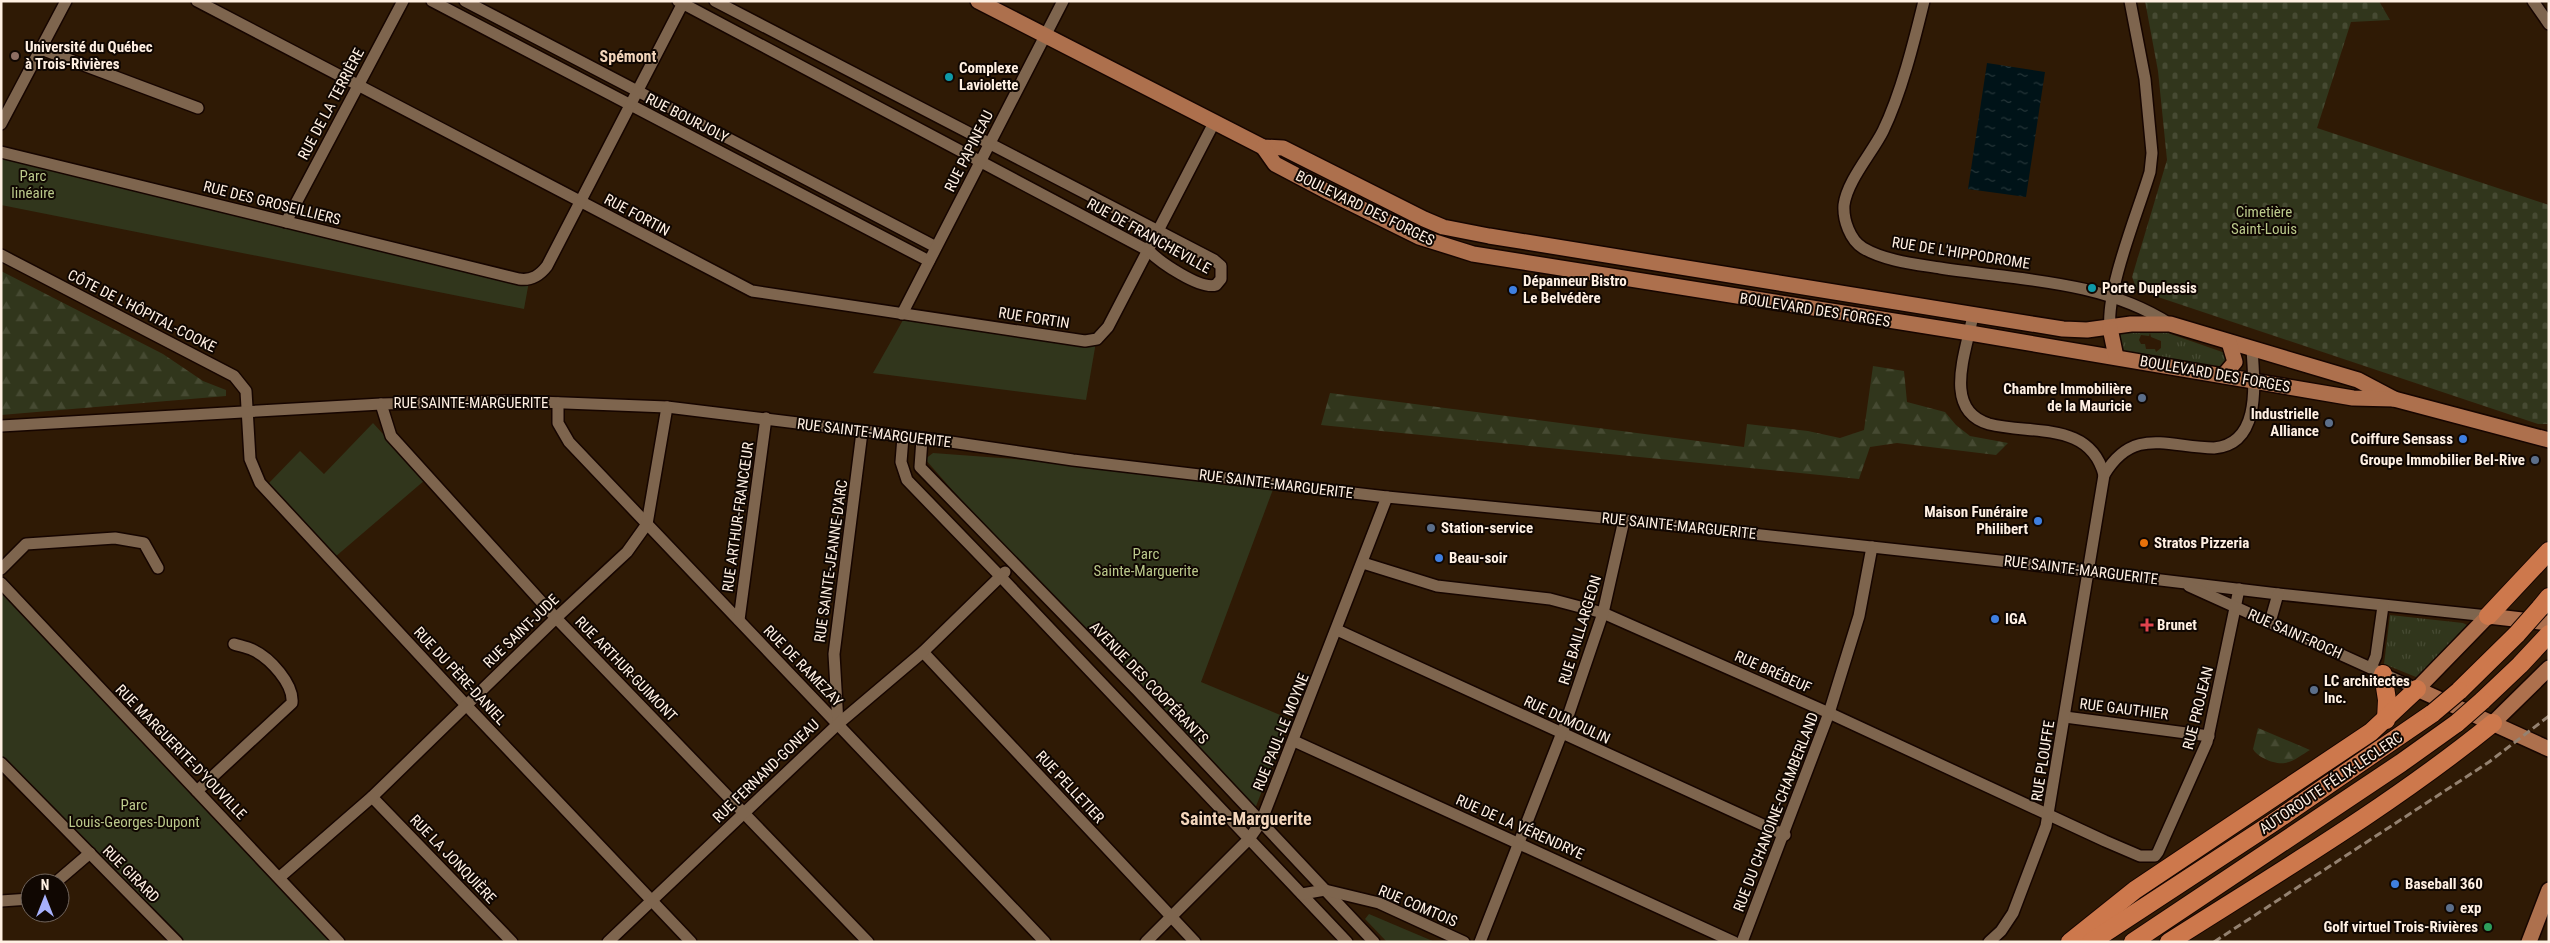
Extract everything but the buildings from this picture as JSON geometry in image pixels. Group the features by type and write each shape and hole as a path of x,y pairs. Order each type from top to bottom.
{"highway":[{"path":"2488,616 2549,551"},
{"name":"AUTOROUTE FÉLIX-LECLERC","path":"2091,942 2279,818 2433,713 2459,691 2517,634 2546,610"},
{"name":"AUTOROUTE FÉLIX-LECLERC","path":"2133,942 2407,760 2456,723 2520,665 2549,634"},
{"path":"2377,671 2387,700 2386,720"},
{"path":"2070,942 2135,890 2365,737 2386,720 2417,689"},
{"path":"2169,942 2381,805 2442,763 2493,723"}],"main road":[{"name":"BOULEVARD DES FORGES","path":"978,1 1264,147 1283,148 1431,222 1477,234 2068,330 2110,328 2136,324 2170,324 2358,380 2394,399 2549,440"},
{"name":"BOULEVARD DES FORGES","path":"1264,147 1275,164 1328,192 1419,237 1473,254 1970,333 2353,398 2394,399"},
{"path":"1473,254 1477,234"},
{"path":"1656,284 1660,263"},
{"path":"2110,328 2116,357"},
{"path":"2224,375 2235,362 2230,342"},
{"name":"RUE SAINTE-MARGUERITE","path":"2488,616 2546,610"},
{"path":"2417,689 2488,616"},
{"path":"2493,723 2549,668"},
{"name":"RUE SAINT-ROCH","path":"2417,689 2549,748"},
{"path":"2529,942 2548,894"}],"street":[{"path":"1,124 66,1"},
{"name":"RUE FORTIN","path":"197,1 752,291 1085,341 1099,338 1108,327 1149,251"},
{"name":"RUE DE LA TERRIÈRE","path":"286,222 403,1"},
{"name":"RUE BOURJOLY","path":"432,1 929,261"},
{"name":"RUE BOURJOLY","path":"465,1 936,247"},
{"name":"RUE DE FRANCHEVILLE","path":"682,2 1149,251 1160,262 1203,284 1211,286 1221,279 1222,270 1218,263 715,1"},
{"name":"RUE PAPINEAU","path":"902,314 1063,1"},
{"name":"RUE DE L'HIPPODROME","path":"1924,1 1889,118 1846,199 1846,221 1855,240 1873,252 1910,263 2001,278 2043,281 2098,292 2150,312 2170,324"},
{"path":"2110,328 2113,298 2150,172 2152,158 2145,79 2130,1"},
{"path":"2533,1 2549,24"},
{"path":"582,203 682,2"},
{"path":"41,49 198,108"},
{"path":"1149,251 1215,121"},
{"name":"RUE DES GROSEILLIERS","path":"1,152 520,279 536,277 547,266 582,203"},
{"name":"CÔTE DE L'HÔPITAL-COOKE","path":"1,255 234,376 246,391 247,411"},
{"path":"1973,315 1960,386 1962,400 1968,412 1978,420 1989,424 2063,435 2080,440 2094,453 2104,475"},
{"path":"2104,475 2118,454 2136,444 2151,443 2214,448 2233,442 2243,431 2250,417 2254,380 2252,349"},
{"name":"RUE SAINTE-MARGUERITE","path":"1,426 381,404 558,402 667,406 1073,460 1387,497 1872,546 2383,606 2488,616"},
{"name":"RUE DE RAMEZAY","path":"558,402 558,423 569,442 1045,942"},
{"name":"RUE ARTHUR-GUIMONT","path":"381,404 390,436 556,618 868,942"},
{"name":"RUE SAINT-JUDE","path":"280,877 372,798 556,618 627,552 647,524 667,406"},
{"name":"RUE DU PÈRE-DANIEL","path":"247,411 250,458 260,482 466,705 691,942"},
{"name":"RUE ARTHUR-FRANCŒUR","path":"739,620 766,418"},
{"name":"RUE SAINTE-JEANNE-D'ARC","path":"838,724 834,654 862,432"},
{"path":"903,437 901,462 906,480 1000,576 1347,942"},
{"name":"AVENUE DES COOPÉRANTS","path":"922,439 920,468 1137,690 1374,942"},
{"name":"RUE PLOUFFE","path":"1990,942 2001,931 2013,913 2049,815 2090,571 2104,475"},
{"name":"RUE PAUL-LE MOYNE","path":"1146,942 1249,839 1261,822 1338,630 1387,497"},
{"name":"RUE BAILLARGEON","path":"1480,942 1562,735 1603,613 1624,520"},
{"path":"1,569 26,544 115,538 144,543 158,568"},
{"name":"RUE DU CHANOINE-CHAMBERLAND","path":"1742,942 1785,835 1829,713 1860,616 1872,546"},
{"name":"RUE BRÉBEUF","path":"1362,563 1437,586 1550,599 1603,613 1829,713 2138,855 2155,856"},
{"name":"RUE FERNAND-GONEAU","path":"608,942 838,724 923,652 1014,564"},
{"name":"RUE SAINT-ROCH","path":"2178,582 2417,689"},
{"name":"RUE MARGUERITE-D'YOUVILLE","path":"1,583 280,877 339,942"},
{"name":"RUE PROJEAN","path":"2155,856 2209,736 2239,589"},
{"path":"2270,622 2278,594"},
{"path":"2377,671 2376,656 2383,606"},
{"name":"RUE DUMOULIN","path":"1338,630 1562,735 1785,835"},
{"path":"197,791 292,703 293,694 289,686 268,662 254,650 234,644"},
{"name":"RUE PELLETIER","path":"923,652 1195,942"},
{"path":"1122,705 1137,690"},
{"name":"RUE GAUTHIER","path":"2065,717 2209,736"},
{"name":"RUE DE LA VÉRENDRYE","path":"1294,741 1734,942"},
{"name":"RUE GIRARD","path":"1,763 177,942"},
{"name":"RUE LA JONQUIÈRE","path":"372,798 512,942"},
{"path":"67,873 90,854"},
{"name":"RUE COMTOIS","path":"1302,894 1325,890 1380,903 1464,942"},
{"path":"1,901 20,900"}],"green space":[{"name":"Cimetière Saint-Louis","path":"2145,1 2379,1 2390,20 2351,22 2317,128 2549,205 2549,424 2538,424 2137,290 2132,277 2167,160 2158,71"},
{"name":"Parc linéaire","path":"1,149 530,276 524,309 1,205"},
{"path":"1,271 163,354 203,381 226,390 226,396 1,415"},
{"path":"907,313 1096,342 1086,400 873,373"},
{"path":"2139,330 2165,332 2228,354 2224,368 2124,351 2119,334","holes":["2150,333 2151,337 2161,341 2161,348 2156,352 2155,349 2146,349 2145,344 2141,344 2139,340 2141,335 2149,336"]},
{"path":"1873,366 1904,371 1907,402 1945,412 1956,425 1970,436 2008,443 1996,455 1897,443 1870,447 1859,479 1321,425 1330,393 1744,447 1747,424 1808,431 1840,438 1864,430"},
{"path":"373,423 425,480 335,557 268,484 300,451 324,474"},
{"name":"Parc Sainte-Marguerite","path":"933,453 1188,472 1275,484 1201,682 1290,719 1253,814 1015,562 925,459"},
{"name":"Parc Louis-Georges-Dupont","path":"1,583 341,942 172,942 1,762"},
{"path":"2390,615 2467,625 2419,677 2416,677 2384,664"},
{"path":"2258,728 2310,750 2295,760 2288,762 2276,763 2267,760 2258,755 2253,749"},
{"path":"1369,914 1435,942 1387,942 1365,919"}],"water":[{"path":"1987,63 2045,72 2026,197 1968,189"}],"railway":[{"path":"2214,942 2489,762 2549,716"}],"place":[{"name":"Université du Québec à Trois-Rivières","path":"15,56"},
{"name":"Complexe Laviolette","path":"949,77"},
{"name":"Porte Duplessis","path":"2092,288"},
{"name":"Dépanneur Bistro Le Belvédère","path":"1513,290"},
{"name":"Chambre Immobilière de la Mauricie","path":"2142,398"},
{"name":"Industrielle Alliance","path":"2329,423"},
{"name":"Coiffure Sensass","path":"2463,439"},
{"name":"Groupe Immobilier Bel-Rive","path":"2535,460"},
{"name":"Maison Funéraire Philibert","path":"2038,521"},
{"name":"Station-service","path":"1431,528"},
{"name":"Stratos Pizzeria","path":"2144,543"},
{"name":"Beau-soir","path":"1439,558"},
{"name":"IGA","path":"1995,619"},
{"name":"Brunet","path":"2147,625"},
{"name":"LC architectes Inc.","path":"2314,690"},
{"name":"Baseball 360","path":"2395,884"},
{"name":"exp","path":"2450,908"},
{"name":"Golf virtuel Trois-Rivières","path":"2488,927"}],"district":[{"name":"Spémont","path":"628,56"},
{"name":"Sainte-Marguerite","path":"1246,818"}]}
